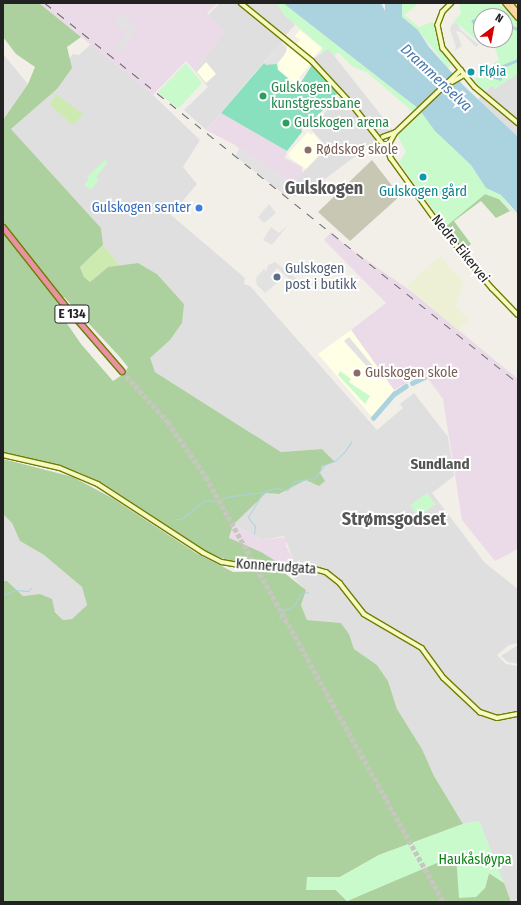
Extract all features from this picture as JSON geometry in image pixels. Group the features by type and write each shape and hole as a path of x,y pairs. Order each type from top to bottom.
{"highway":[{"name":"E 134","path":"3,224 24,254"},
{"name":"E 134","path":"3,227 122,371"}],"main road":[{"path":"241,3 312,61 376,132 386,140 418,113 458,74"},
{"path":"452,3 441,16 438,30 443,48 458,74"},
{"path":"505,3 518,18"},
{"path":"510,3 518,13"},
{"path":"458,74 464,75 518,123"},
{"path":"458,74 464,75"},
{"name":"Nedre Eikervei","path":"386,140 393,160 438,223 492,288 518,315"},
{"name":"Konnerudgata","path":"3,455 67,471 98,484 204,553 222,562 251,567 308,567 326,572 340,582 367,616 423,648 444,678 480,712 496,718 518,714"}],"shaded area":[{"path":"39,3 218,3 207,13 224,32 195,71 186,61 153,95"},
{"path":"220,3 277,3 295,25 284,37 312,60 328,48 392,129 302,196 294,182 327,147 310,128 340,97 312,65 283,40 206,130 184,110 208,87 195,71 224,32 208,15"},
{"path":"121,13 132,21 125,32 115,24"},
{"path":"452,24 458,24 460,29 473,40 473,44 461,32 456,31 462,46 454,51 456,47 450,29"},
{"path":"132,25 135,27 135,32 119,53 114,49"},
{"path":"300,30 322,48 312,59 296,45 300,40 295,36"},
{"path":"281,42 287,49 285,54 277,64 266,65 264,63"},
{"path":"91,44 153,95 200,140 183,167 197,184 171,215 245,278 244,284 250,286 377,430 403,408 400,404 414,393 448,437 454,476 432,493 485,563 518,589 518,643 509,645 497,655 506,664 518,666 518,902 511,902 479,821 463,824 434,776 422,749 397,709 388,681 377,665 354,649 349,634 341,623 307,620 301,605 306,590 287,572 293,559 284,536 263,540 233,525 266,493 279,494 320,473 322,465 335,462 322,449 281,452 155,372 149,358 170,339 184,304 157,274 138,263 120,266 103,245 101,228 11,129 57,89 68,60 73,54 79,55"},
{"path":"289,45 311,63 295,83 278,69 277,65"},
{"path":"3,54 28,84 3,120"},
{"path":"206,62 216,74 206,83 197,72"},
{"path":"518,73 518,137 477,100 492,85 495,89"},
{"path":"221,113 287,151 285,158 302,167 302,174 294,182 302,196 297,196 285,179 233,144 206,130"},
{"name":"Rødskog skole","path":"308,132 311,135 313,133 326,148 306,169 290,158 288,154"},
{"path":"239,148 285,179 297,196 286,196 239,159 236,156"},
{"path":"372,160 400,196 350,241 318,212"},
{"path":"269,204 276,213 264,223 258,217"},
{"path":"288,225 272,245 263,240 271,227 279,233"},
{"name":"Sundland","path":"331,232 345,245 411,291 518,379 518,549 495,561 462,520 443,399 424,373 394,390 351,330 386,303 324,240"},
{"path":"440,256 463,281 456,306 469,319 458,330 407,286"},
{"path":"275,262 303,284 300,288 277,268 270,277 277,283 265,293 257,285 256,278 264,269 266,271 268,265"},
{"name":"Gulskogen skole","path":"351,330 394,390 372,417 318,354"},
{"path":"349,337 373,366 369,369 344,341"},
{"path":"3,514 12,523 20,541 44,555 82,587 87,605 72,619 63,620 40,594 23,596 7,581 3,581"},
{"path":"233,525 263,540 286,537 286,546 293,559 287,564 277,565 229,538"},
{"path":"518,645 518,664 508,662 501,656"}],"green space":[{"path":"3,3 39,3 81,37 67,47 72,68 57,89 11,129 101,228 103,245 80,267 84,277 90,282 108,267 138,263 157,274 184,304 182,323 170,340 150,358 155,372 281,452 322,449 335,462 322,466 320,473 325,481 319,486 306,480 279,494 266,493 233,525 229,538 261,552 277,562 277,565 236,563 211,554 101,482 78,472 3,452 3,120 28,84 35,67 16,54 3,37","holes":["64,297 128,367 125,373 113,381 81,344 55,306"]},
{"name":"Gulskogen gård","path":"277,3 283,3 419,109 453,149 460,152 489,190 501,195 518,217 499,199 485,194 445,227 399,162 406,152 397,134 421,112 416,109 413,112 368,73 352,66 338,52 335,56 328,49 320,55 323,48 284,15"},
{"path":"402,3 415,3 417,5 404,15 419,27 432,22 434,24 437,42 451,65 448,68 418,30 402,17"},
{"path":"499,3 504,8 473,8 473,37 458,24 452,24 461,13 459,4"},
{"path":"513,17 518,22 518,73 495,89 491,85 485,91 474,80 499,59 495,48 513,48"},
{"path":"186,63 202,83 178,109 158,92"},
{"path":"264,63 277,64 278,70 290,80 286,86 295,92 312,65 338,92 333,101 308,124 301,126 302,132 287,151 221,113"},
{"path":"56,94 83,114 73,125 50,105"},
{"path":"105,160 108,162 96,177 99,180 91,190 84,185 89,179 87,177"},
{"path":"485,194 499,199 510,211 496,218 481,201 454,221 471,244 464,250 445,227"},
{"path":"103,245 120,266 108,267 90,282 84,277 80,267"},
{"path":"340,371 351,379 349,382 370,396 365,404 338,375"},
{"path":"3,459 73,477 112,498 196,553 233,572 282,571 306,590 301,605 307,620 341,623 349,634 354,649 377,665 388,681 397,709 422,749 434,776 463,824 379,855 340,877 307,877 307,890 336,890 347,901 456,854 485,888 489,873 504,883 511,902 3,902 3,581 7,581 23,596 40,594 52,599 55,612 63,620 72,619 87,605 82,587 44,555 20,541 12,523 3,514"},
{"path":"427,493 435,504 418,517 410,505"},
{"name":"Haukåsløypa","path":"479,821 504,883 489,873 485,888 476,897 459,898 456,855 347,901 336,890 306,890 307,877 340,877 379,855 463,824"}],"water":[{"name":"Drammenselva","path":"283,3 381,3 385,11 385,3 402,3 402,17 418,30 429,47 463,85 518,137 518,214 501,195 486,188 471,165 435,131 419,109"}],"waterway":[{"path":"513,27 518,29"},
{"path":"503,67 500,79 489,76 493,70 518,60"},
{"path":"412,383 425,377"},
{"path":"373,418 394,394 406,386"},
{"path":"254,534 255,526 248,517 263,492 275,488 287,490 295,481 315,478 324,465 336,460 351,442"},
{"path":"175,519 181,519 205,500 214,501 232,496 263,492"},
{"path":"3,595 15,590 28,591 31,588"},
{"path":"279,619 283,610 294,606 300,594 308,592"}],"tunnel":[{"path":"122,371 168,422 206,477 444,902"}],"railway":[{"path":"45,3 518,383"}],"place":[{"name":"Fløia","path":"471,72"},
{"name":"Gulskogen kunstgressbane","path":"263,96"},
{"name":"Gulskogen arena","path":"286,123"},
{"name":"Rødskog skole","path":"308,150"},
{"name":"Gulskogen gård","path":"423,177"},
{"name":"Gulskogen senter","path":"199,208"},
{"name":"Gulskogen post i butikk","path":"277,277"},
{"name":"Gulskogen skole","path":"357,373"}],"district":[{"name":"Gulskogen","path":"324,188"},
{"name":"Sundland","path":"440,465"},
{"name":"Strømsgodset","path":"394,519"}]}
